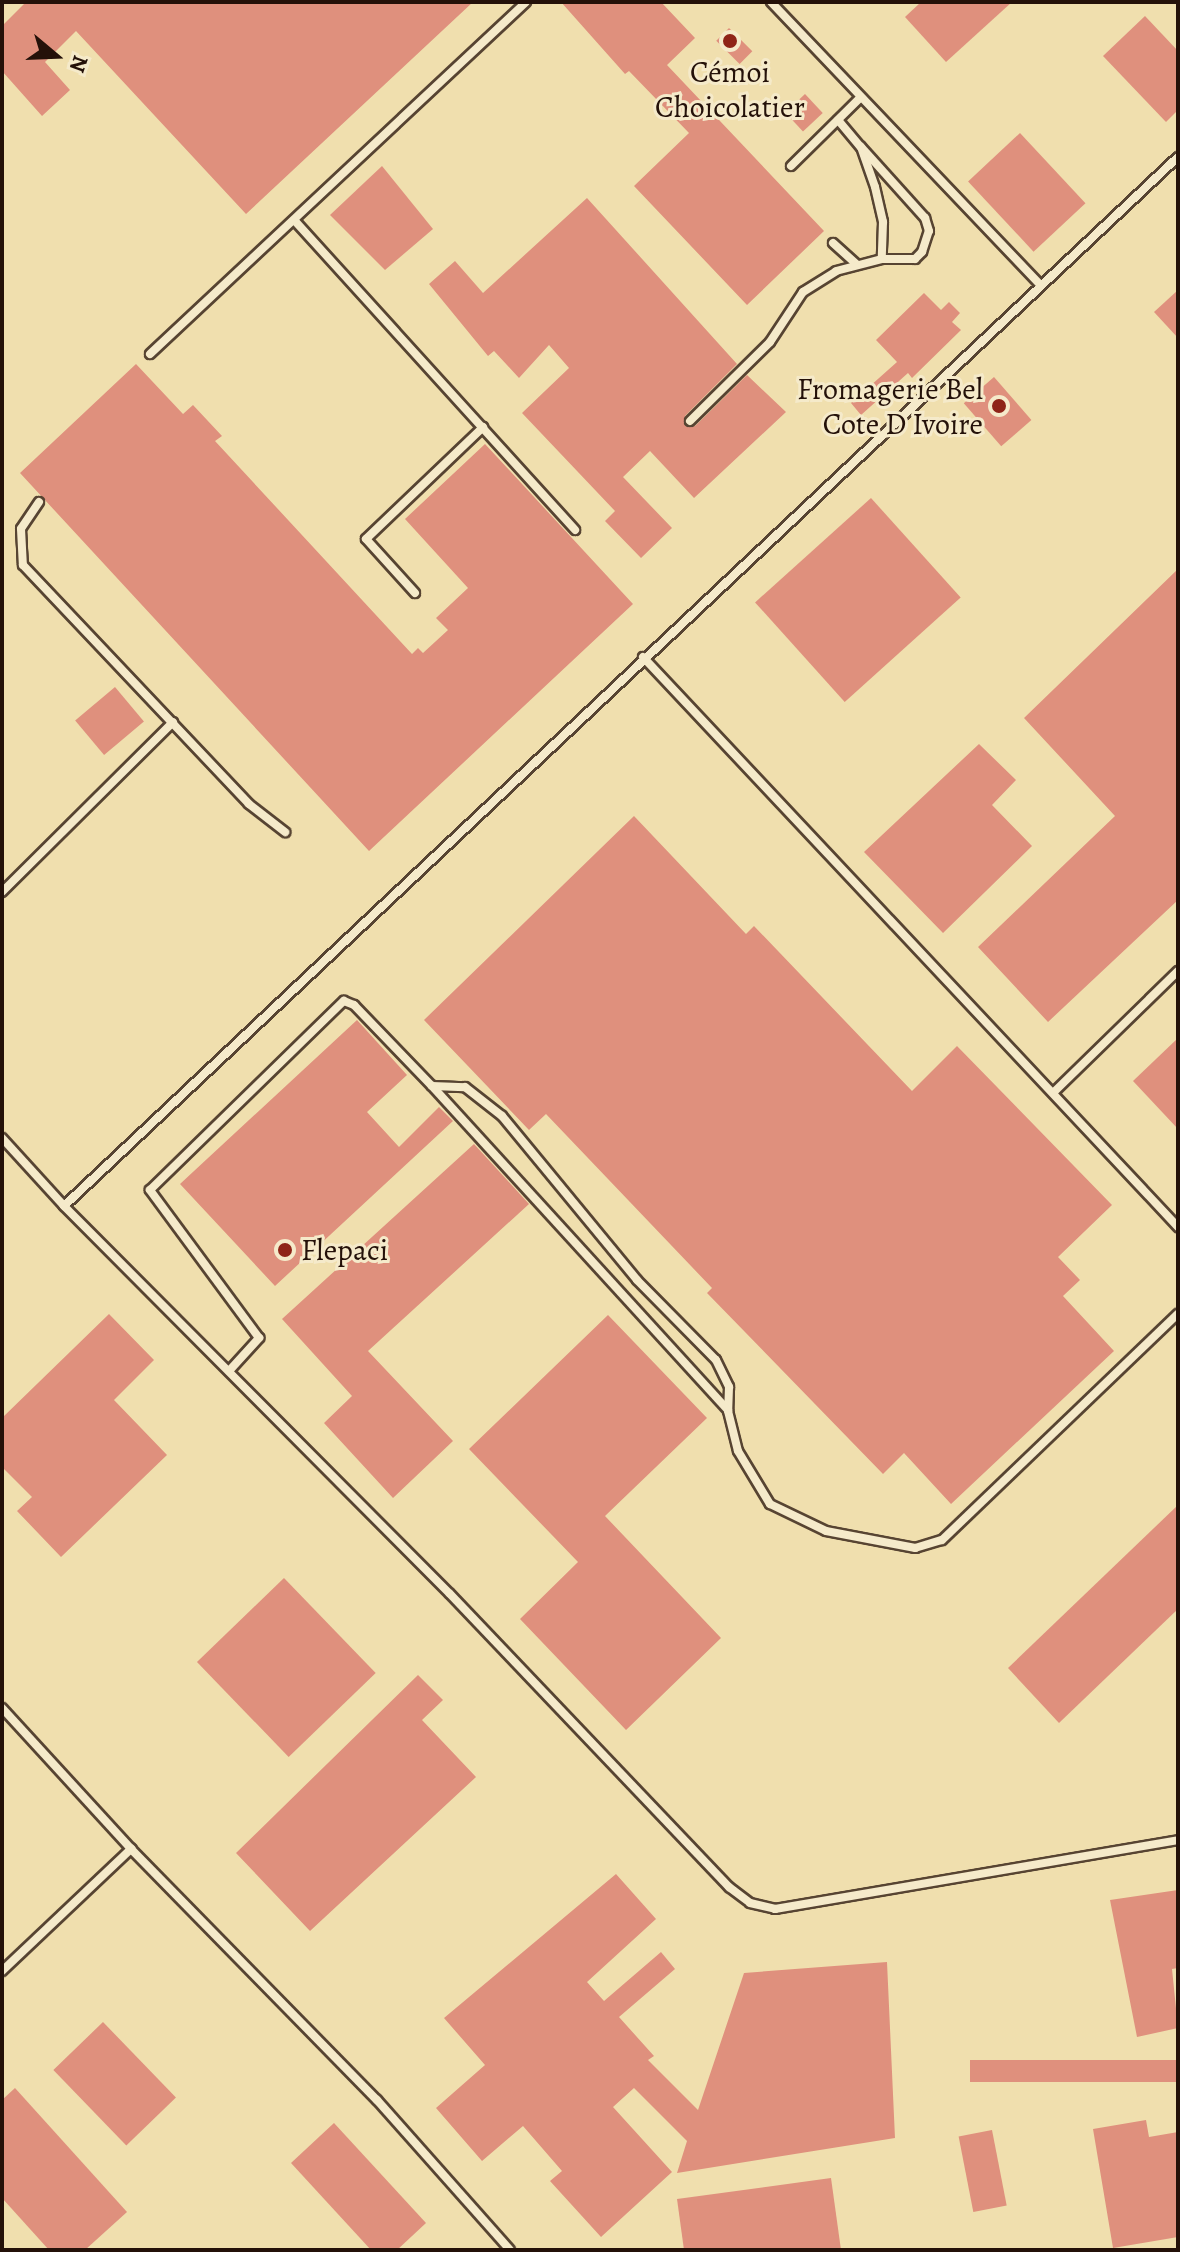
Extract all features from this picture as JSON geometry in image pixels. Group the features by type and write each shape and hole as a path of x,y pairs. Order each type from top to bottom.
{"lane":[{"path":"150,354 526,2"},
{"path":"771,2 1039,283"},
{"path":"791,166 861,97"},
{"path":"690,421 770,342 803,292 856,264 882,259 915,259 929,231 914,204 838,120"},
{"path":"861,147 883,222 882,259"},
{"path":"64,1206 1039,283 1178,157"},
{"path":"295,221 575,530"},
{"path":"833,243 856,264"},
{"path":"415,593 366,539 483,427"},
{"path":"39,502 21,529 23,565 249,804 285,832"},
{"path":"643,657 1055,1091 1178,1227"},
{"path":"2,892 173,722"},
{"path":"1055,1091 1178,971"},
{"path":"229,1371 259,1338 151,1197 153,1185 344,1001 354,1005 432,1086 728,1411"},
{"path":"432,1086 465,1087 502,1116 637,1280 716,1360 729,1387 728,1411 738,1451 770,1504 826,1531 929,1546 958,1527 1178,1314"},
{"path":"2,1138 64,1206 229,1371 729,1887 750,1903 775,1909 1178,1840"},
{"path":"2,1708 131,1849 377,2100 510,2250"},
{"path":"2,1971 131,1849"}],"building":[{"path":"26,2 473,2 246,214 76,31 45,62 70,90 42,116 2,71 2,26"},
{"path":"561,2 661,2 695,38 667,65 824,231 747,305 634,186 689,133 629,71 625,74"},
{"path":"921,2 1012,2 946,62 905,17"},
{"path":"1145,16 1178,51 1178,110 1166,122 1103,56"},
{"path":"729,28 752,51 740,64 716,41"},
{"path":"805,94 823,113 803,131 785,112"},
{"path":"1020,133 1085,203 1034,252 968,181"},
{"path":"382,166 433,229 385,270 330,215"},
{"path":"587,198 737,364 685,416 685,425 695,426 747,375 786,412 694,498 650,451 623,477 672,528 641,558 605,521 615,511 522,413 569,368 549,345 519,378 494,351 488,356 429,284 455,261 483,293"},
{"path":"1178,290 1178,338 1154,312"},
{"path":"924,293 941,310 949,302 960,313 952,322 961,330 912,378 908,373 861,415 851,403 897,362 876,340"},
{"path":"136,364 183,414 193,405 222,436 215,441 412,654 418,648 423,653 448,630 436,618 468,588 405,519 485,444 633,604 369,851 20,473"},
{"path":"994,377 1031,420 1001,446 964,403"},
{"path":"871,498 961,598 845,702 755,602"},
{"path":"1178,569 1178,900 1048,1022 978,947 1115,816 1024,718"},
{"path":"115,687 144,721 104,755 75,720"},
{"path":"979,744 1016,780 992,805 1032,846 943,933 864,852"},
{"path":"634,816 746,934 754,926 912,1091 957,1046 1112,1205 1058,1257 1080,1280 1063,1296 1114,1351 951,1504 904,1453 883,1474 707,1293 712,1288 546,1114 529,1130 424,1020"},
{"path":"357,1020 407,1075 367,1112 399,1147 439,1107 453,1121 275,1286 180,1184"},
{"path":"1178,1038 1178,1129 1133,1081"},
{"path":"474,1144 529,1204 368,1351 453,1441 393,1498 324,1423 352,1396 282,1319"},
{"path":"109,1314 154,1360 114,1400 167,1455 61,1557 17,1511 32,1497 2,1467 2,1418"},
{"path":"608,1315 707,1418 605,1516 721,1638 626,1730 520,1619 578,1562 469,1449"},
{"path":"1178,1505 1178,1609 1059,1723 1008,1668"},
{"path":"284,1578 376,1673 289,1757 197,1662"},
{"path":"418,1675 443,1700 422,1720 476,1777 310,1931 236,1853"},
{"path":"616,1874 656,1919 587,1982 604,2001 661,1952 675,1969 619,2017 654,2056 648,2060 698,2110 744,1973 887,1962 895,2138 677,2173 687,2141 634,2088 613,2107 672,2172 601,2237 550,2181 562,2171 523,2126 482,2161 436,2108 485,2065 444,2018"},
{"path":"1178,1890 1178,1968 1172,1969 1178,2028 1137,2037 1110,1900"},
{"path":"103,2022 176,2098 126,2145 53,2070"},
{"path":"970,2060 1178,2060 1178,2082 970,2082"},
{"path":"15,2088 127,2212 85,2250 49,2250 2,2198 2,2100"},
{"path":"1146,2120 1149,2137 1178,2132 1178,2237 1113,2248 1093,2129"},
{"path":"334,2123 426,2223 397,2250 371,2250 291,2163"},
{"path":"992,2130 1007,2206 973,2212 959,2136"},
{"path":"831,2178 841,2250 684,2250 677,2199"}],"place":[{"name":"Cémoi Choicolatier","path":"730,41"},
{"name":"Fromagerie Bel Cote D Ivoire","path":"999,406"},
{"name":"Flepaci","path":"285,1250"}]}
